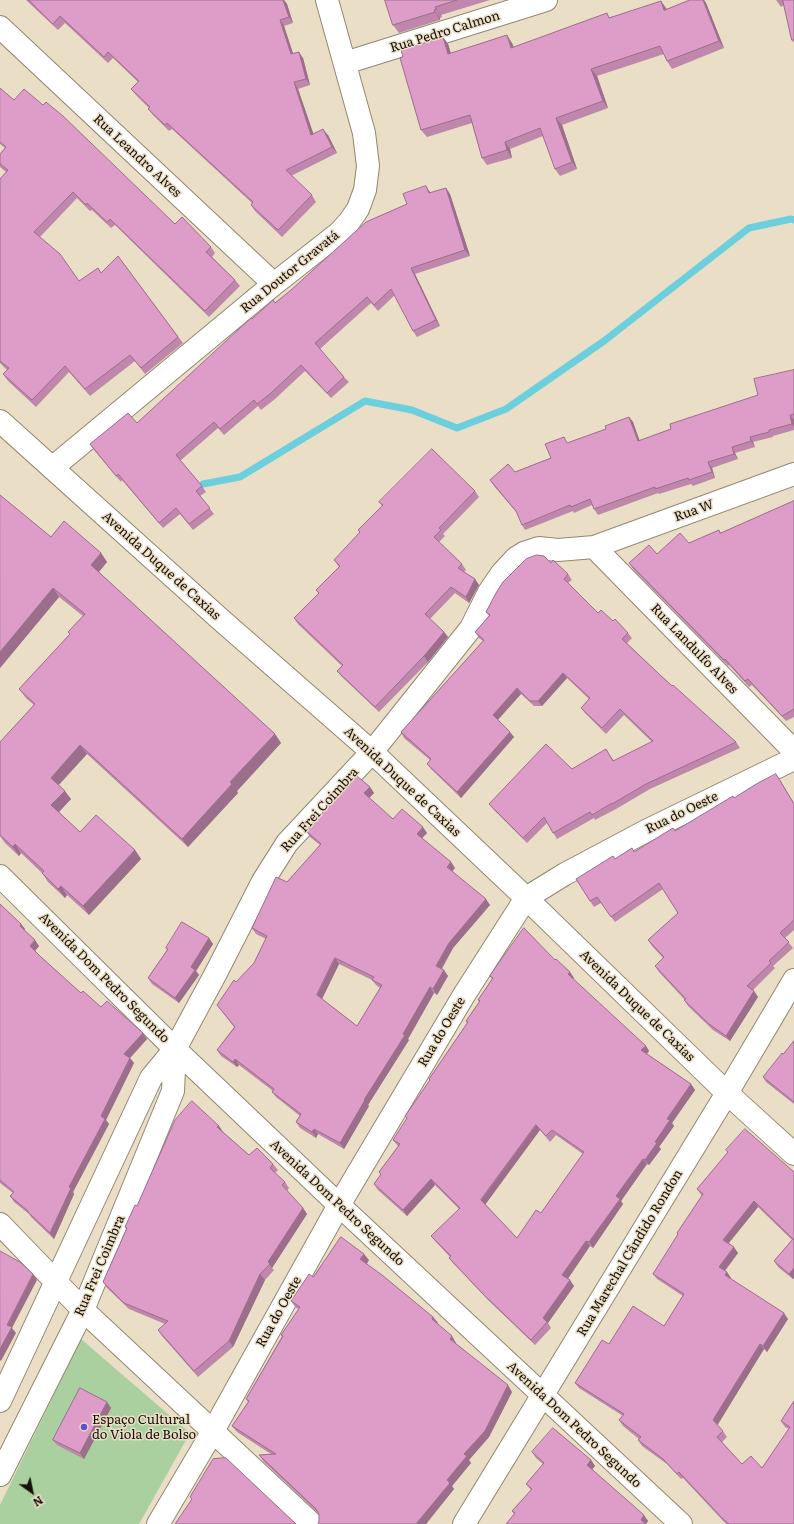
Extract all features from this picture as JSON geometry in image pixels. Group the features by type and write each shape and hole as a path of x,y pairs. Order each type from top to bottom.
{"street":[{"name":"Rua Doutor Gravatá","path":"52,468 274,284 339,233 358,209 365,190 368,166 364,133 327,0"},
{"name":"Rua Pedro Calmon","path":"345,63 546,0"},
{"name":"Rua Leandro Alves","path":"0,27 274,284"},
{"name":"Avenida Duque de Caxias","path":"0,421 220,619 372,752 526,898 727,1093 794,1154"},
{"name":"Rua W","path":"594,548 794,474"},
{"name":"Rua Frei Coimbra","path":"0,1401 151,1078 175,1049 263,881 275,862 292,838 372,752 471,628 502,573 516,558 524,553 539,548 558,550 594,548"},
{"name":"Rua Landulfo Alves","path":"594,548 794,751"},
{"name":"Rua do Oeste","path":"158,1524 213,1431 339,1205 464,995 526,898 565,874 646,831 794,759"},
{"name":"Avenida Dom Pedro Segundo","path":"0,876 175,1049 339,1205 681,1524"},
{"name":"Rua Marechal Cândido Rondon","path":"464,1524 727,1093 794,980"},
{"name":"Rua Frei Coimbra","path":"0,1475 83,1310 173,1091 175,1049"},
{"path":"0,1224 83,1310 312,1524"}],"green space":[{"path":"81,1339 190,1433 139,1524 0,1524 0,1505"}],"building":[{"path":"29,0 283,0 289,17 280,20 291,54 299,52 306,79 294,82 311,135 323,129 332,147 286,170 312,195 278,230 251,205 253,202 167,123 165,125 148,109 150,107 131,89 139,81 108,52 104,57 60,16 53,24"},
{"path":"385,0 457,0 435,7 435,12 393,25"},
{"path":"690,0 703,0 719,41 667,61 660,46 591,69 603,101 556,118 572,162 555,169 540,128 505,142 507,150 482,158 470,115 421,130 400,58 403,57 401,50 443,37 448,54 507,35 511,48 607,13 609,18 661,1 664,10"},
{"path":"783,0 794,0 794,40 792,40"},
{"path":"0,88 14,100 24,89 43,105 46,102 63,116 175,224 182,217 211,247 206,252 235,280 205,311 110,219 107,222 73,192 34,232 60,254 79,281 98,268 101,273 118,256 178,337 141,368 130,355 85,389 65,366 32,400 3,374 9,368 0,361 0,179 8,170 0,164 0,154 6,147 0,142"},
{"path":"426,186 429,193 446,188 465,250 411,268 436,320 413,331 391,289 374,305 367,297 315,343 344,377 327,393 301,365 271,393 257,404 254,400 220,429 214,422 176,455 202,486 196,491 210,508 189,524 176,508 159,523 118,474 116,476 90,444 128,413 137,423 251,318 252,319 273,300 275,303 291,290 366,222 407,204 403,194"},
{"path":"794,370 794,414 790,415 792,424 750,437 751,441 732,447 734,454 708,462 712,472 655,489 655,487 594,509 590,499 571,507 570,505 522,525 516,511 490,480 508,464 515,472 551,458 545,444 564,437 567,443 606,429 605,426 629,417 638,441 671,429 670,424 758,395 754,379"},
{"path":"432,449 475,491 439,528 441,530 434,537 462,564 458,568 475,579 466,597 451,587 425,614 444,632 424,656 375,707 337,671 343,665 294,618 319,593 316,590 340,566 334,560 360,532 358,530 383,505 379,502"},
{"path":"0,495 51,537 64,521 101,553 91,565 275,734 230,782 232,784 182,839 80,745 51,778 65,791 51,805 80,832 96,815 135,850 83,906 61,886 58,889 42,873 44,871 15,844 13,847 0,835 0,742 35,704 19,689 70,634 68,632 85,614 53,588 0,652"},
{"path":"794,501 794,709 782,716 748,679 745,681 629,563 649,545 657,554 680,533 689,543 719,530 720,533"},
{"path":"537,555 544,556 551,563 553,560 568,574 564,579 598,613 601,610 613,621 615,619 628,633 622,639 672,686 673,685 736,742 646,784 592,815 590,812 553,833 544,817 523,838 489,804 546,744 572,769 606,749 613,761 653,741 620,709 602,728 581,708 590,698 563,673 538,701 530,701 517,688 493,715 510,732 457,792 427,764 431,759 401,732 484,640 475,632 490,615 486,612 503,582 526,559"},
{"path":"776,774 794,804 794,920 780,933 789,942 769,961 771,963 747,986 754,991 726,1036 709,1024 684,1000 686,999 655,966 664,957 648,940 678,913 659,883 611,917 597,897 590,901 576,879 613,856 615,859 632,848 634,852 673,828 675,831 733,796 734,798"},
{"path":"357,776 370,787 364,793 393,819 402,809 423,827 417,834 451,862 447,867 486,899 449,943 436,966 444,970 433,989 430,987 403,1034 405,1035 364,1100 340,1143 314,1129 312,1132 296,1122 301,1114 272,1092 274,1089 235,1059 233,1062 217,1050 235,1027 217,1005 234,980 236,982 254,963 267,936 252,928 276,877 287,882 321,844 306,831","holes":["335,958 374,977 372,980 382,985 357,1026 317,995"]},
{"path":"0,904 35,940 30,946 41,957 81,993 83,991 101,1007 107,1001 143,1033 124,1054 130,1058 101,1116 105,1119 69,1187 71,1188 50,1233 28,1211 10,1196 14,1192 0,1180"},
{"path":"182,922 209,938 191,967 195,970 175,998 148,978 168,949 166,948"},
{"path":"524,928 555,960 556,959 570,972 568,974 646,1046 641,1050 691,1084 667,1119 670,1120 655,1142 657,1143 645,1160 643,1159 616,1196 620,1199 589,1242 586,1241 562,1275 570,1280 543,1318 547,1322 531,1340 484,1295 449,1258 451,1256 431,1236 460,1208 431,1179 403,1210 374,1184 381,1174 379,1172 400,1144 393,1140 407,1118 405,1116 468,1022 466,1021 480,1001 478,1000 493,978 490,976","holes":["536,1125 546,1136 552,1130 584,1152 541,1213 536,1210 517,1238 481,1200"]},
{"path":"794,1041 794,1102 763,1077 782,1053 783,1054"},
{"path":"192,1101 219,1126 217,1127 249,1155 257,1148 273,1164 270,1168 285,1182 282,1185 303,1208 268,1262 270,1264 260,1274 229,1341 194,1371 158,1330 168,1321 124,1303 103,1282 127,1228 125,1227 135,1205 137,1206 175,1120"},
{"path":"745,1129 794,1172 794,1268 789,1274 774,1261 793,1239 754,1201 723,1240 734,1247 719,1267 727,1272 725,1275 784,1313 763,1346 760,1344 713,1420 723,1431 717,1437 742,1464 751,1456 762,1468 790,1427 781,1421 794,1401 794,1524 729,1524 679,1472 677,1474 663,1459 638,1440 641,1437 619,1420 624,1414 575,1383 602,1340 609,1344 633,1306 664,1326 684,1294 653,1274 678,1234 677,1233 703,1194 697,1189 728,1152 726,1150"},
{"path":"341,1237 364,1254 360,1259 433,1317 432,1319 452,1336 450,1339 508,1385 485,1431 464,1454 467,1456 447,1480 450,1483 416,1524 318,1524 319,1514 316,1509 259,1455 276,1454 232,1426 249,1401 246,1399 283,1336 281,1335 300,1307 291,1301 309,1274 313,1277"},
{"path":"0,1251 20,1262 33,1274 7,1325 12,1327 0,1349"},
{"name":"Espaço Cultural do Viola de Bolso","path":"80,1388 107,1402 80,1453 53,1440"},
{"path":"553,1428 591,1460 587,1465 644,1515 641,1520 646,1524 506,1524 515,1513 512,1511 532,1489 526,1484 544,1463 532,1452"},
{"path":"226,1458 296,1524 175,1524 192,1499 190,1497 213,1459"}],"waterway":[{"path":"203,484 240,477 365,401 412,410 457,428 506,409 604,341 749,228 791,219 794,220"}],"place":[{"name":"Espaço Cultural do Viola de Bolso","path":"84,1427"}]}
